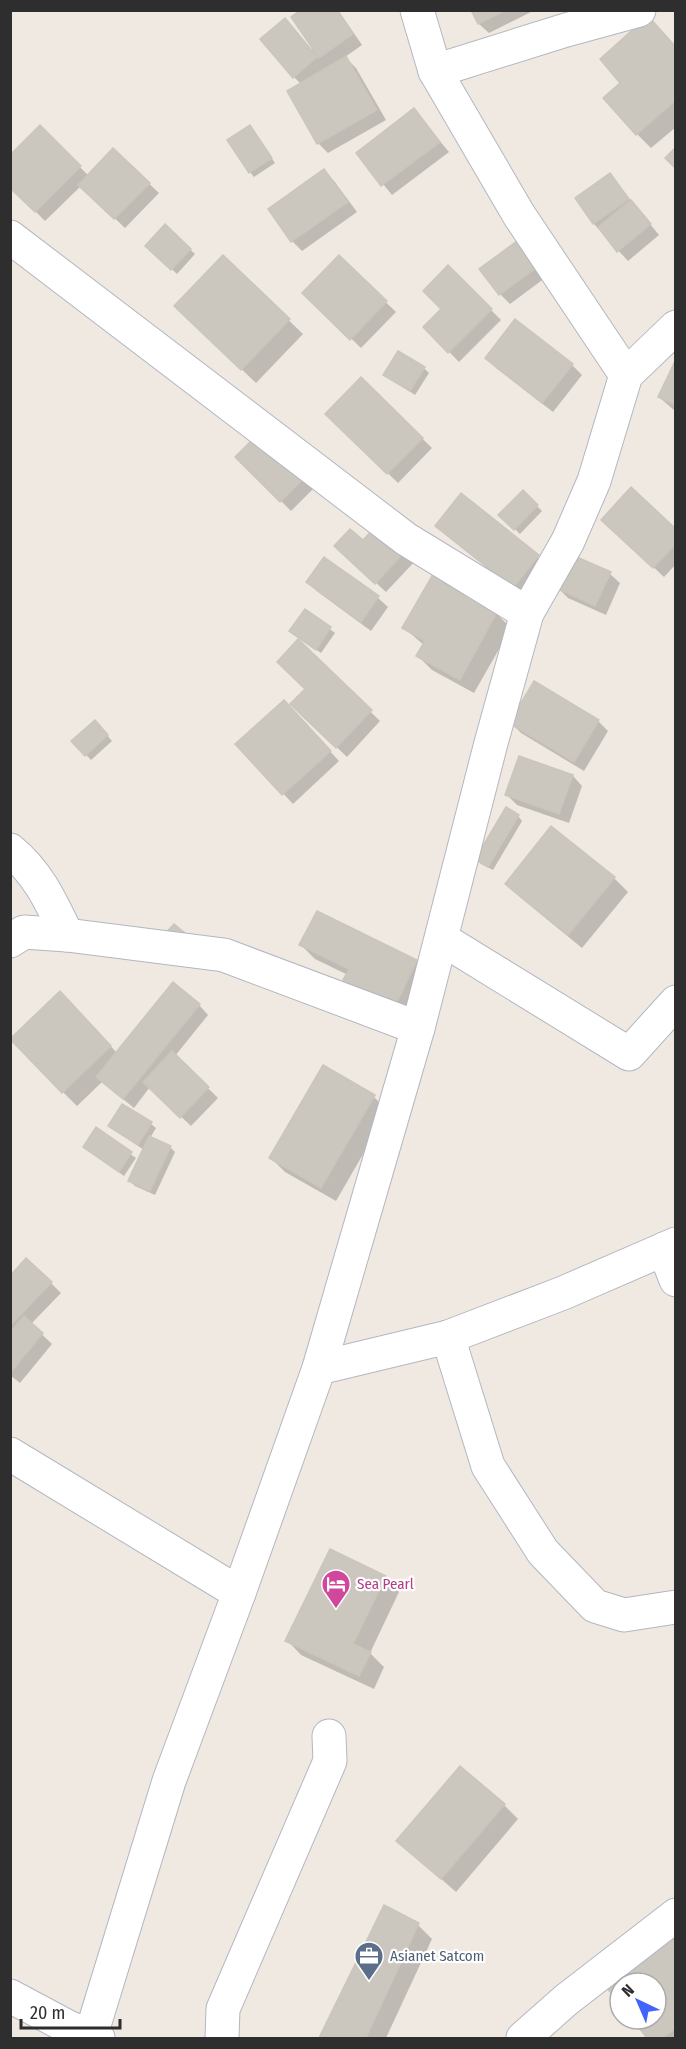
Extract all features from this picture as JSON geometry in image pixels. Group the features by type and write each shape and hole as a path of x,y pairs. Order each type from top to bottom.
{"street":[{"path":"417,10 435,71 519,215 626,375"},
{"path":"435,71 639,10"},
{"path":"10,237 406,539 527,613"},
{"path":"86,2034 169,1781 319,1368 418,1028 527,613 568,541 594,481 626,375 675,327"},
{"path":"10,850 27,863 47,894 67,935"},
{"path":"10,941 24,932 67,935 224,955 418,1028"},
{"path":"442,939 629,1054 675,1002"},
{"path":"319,1368 448,1337 563,1293 670,1246 675,1280"},
{"path":"448,1337 488,1466 543,1552 595,1606 624,1615 675,1607"},
{"path":"10,1454 239,1593"},
{"path":"222,2038 223,2009 330,1761 329,1736"},
{"path":"522,2038 675,1915"},
{"path":"10,1996 86,2034"},
{"path":"10,2016 86,2034"}],"building":[{"path":"301,10 337,10 353,34 319,58 291,17"},
{"path":"471,10 506,10 478,24"},
{"path":"648,16 676,47 676,100 636,135 603,98 620,83 600,59"},
{"path":"285,18 317,57 293,78 260,39"},
{"path":"346,56 377,110 317,144 287,91"},
{"path":"414,108 440,142 381,186 356,153"},
{"path":"40,125 81,166 35,212 10,188 10,155"},
{"path":"250,125 272,158 249,173 227,140"},
{"path":"676,147 676,169 665,158"},
{"path":"113,148 150,183 114,219 78,185"},
{"path":"324,169 348,202 291,242 268,209"},
{"path":"610,173 629,199 593,224 575,198"},
{"path":"631,200 651,224 617,252 598,227"},
{"path":"165,224 191,249 171,270 145,246"},
{"path":"517,241 536,268 499,295 479,269"},
{"path":"223,255 290,319 241,370 174,306"},
{"path":"339,255 387,301 350,340 302,293"},
{"path":"448,265 492,309 448,353 423,327 441,309 423,291"},
{"path":"515,319 573,364 542,403 485,358"},
{"path":"398,351 425,367 410,391 383,375"},
{"path":"676,359 676,405 658,397"},
{"path":"361,377 423,438 387,474 325,414"},
{"path":"262,430 306,476 280,502 235,457"},
{"path":"631,487 676,529 676,544 653,568 601,520"},
{"path":"523,490 538,505 514,530 498,515"},
{"path":"461,493 539,555 513,588 435,526"},
{"path":"381,521 409,547 375,584 334,546 350,529 363,540"},
{"path":"572,555 611,572 595,606 556,588"},
{"path":"324,557 379,596 361,622 306,582"},
{"path":"432,576 497,612 460,680 416,656 425,641 402,628"},
{"path":"305,609 331,627 316,650 289,631"},
{"path":"298,639 372,710 336,748 290,704 305,689 277,662"},
{"path":"534,681 599,720 574,762 509,723"},
{"path":"284,700 331,751 282,795 235,744"},
{"path":"95,720 108,735 85,756 71,741"},
{"path":"519,756 573,775 559,814 505,795"},
{"path":"506,807 519,815 488,867 475,859"},
{"path":"551,826 615,877 568,935 505,884"},
{"path":"317,911 417,960 395,1006 343,980 349,969 299,945"},
{"path":"174,924 191,938 163,936"},
{"path":"173,982 200,1004 123,1099 96,1077"},
{"path":"60,991 111,1046 62,1093 10,1039"},
{"path":"172,1051 209,1087 180,1118 143,1082"},
{"path":"323,1065 375,1095 321,1188 269,1158"},
{"path":"122,1104 152,1122 138,1145 108,1126"},
{"path":"96,1127 132,1152 119,1172 83,1147"},
{"path":"149,1136 171,1146 150,1191 128,1181"},
{"path":"26,1258 52,1282 10,1326 10,1276"},
{"path":"24,1316 43,1333 10,1373 10,1332"},
{"name":"Sea Pearl","path":"330,1549 386,1576 353,1644 371,1652 359,1676 285,1641"},
{"path":"460,1766 505,1804 441,1879 396,1841"},
{"name":"Asianet Satcom","path":"384,1905 419,1923 366,2038 319,2038"},
{"path":"676,1926 676,2028 662,2038 647,2038 641,2031 668,2031 668,1971 618,1971"},
{"path":"608,1979 608,1989 603,1983"}],"place":[{"name":"Sea Pearl","path":"336,1610"},
{"name":"Asianet Satcom","path":"369,1982"}]}
